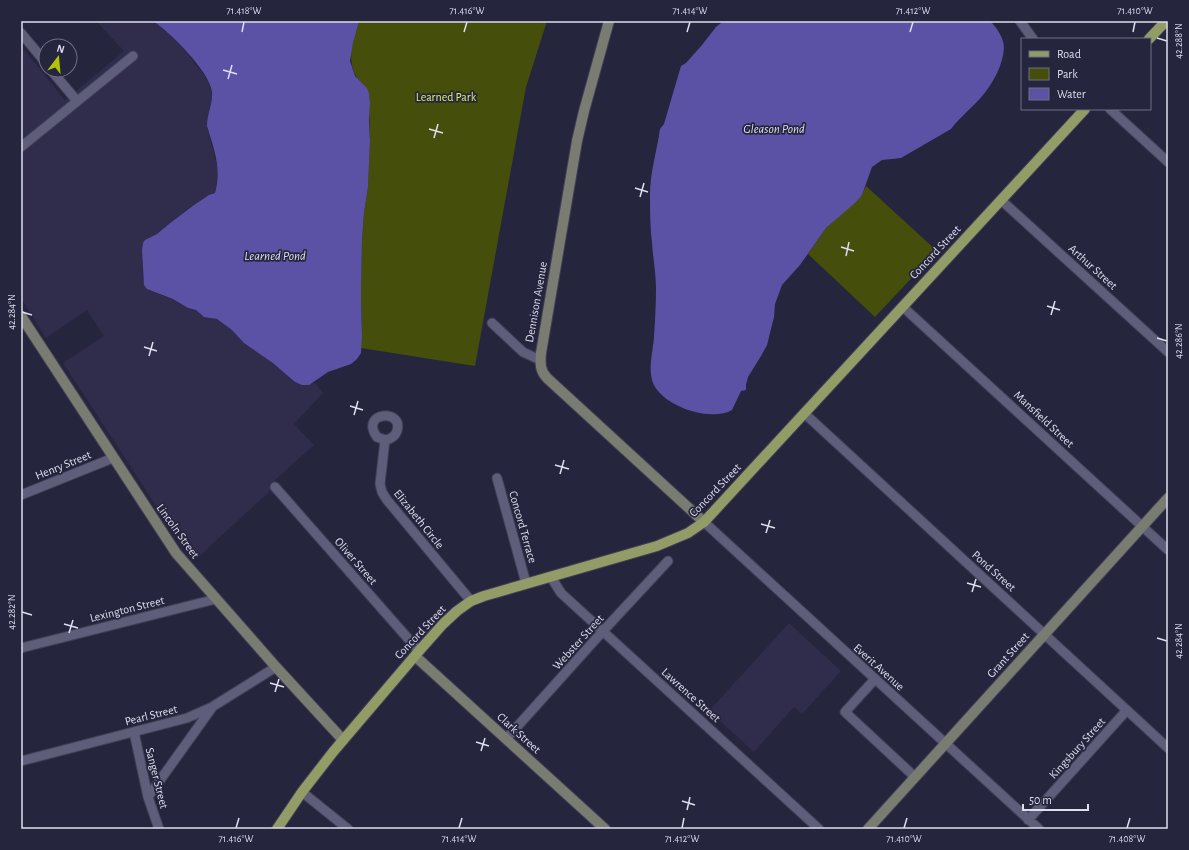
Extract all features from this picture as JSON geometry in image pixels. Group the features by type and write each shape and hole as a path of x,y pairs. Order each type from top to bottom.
{"main road":[{"path":"1150,38 1165,25"},
{"name":"Concord Street","path":"277,829 302,792 343,740 417,653 443,624 471,601 526,583 657,546 688,533 704,522 1084,110"}],"street":[{"name":"Dennison Avenue","path":"609,21 580,127 540,360 542,370 547,378 704,522"},
{"path":"1020,21 1032,38"},
{"path":"21,33 38,53"},
{"path":"21,147 133,56"},
{"path":"58,78 77,101"},
{"path":"1111,110 1168,162"},
{"name":"Arthur Street","path":"1001,200 1168,352"},
{"name":"Mansfield Street","path":"903,307 1168,550"},
{"name":"Lincoln Street","path":"21,316 166,540 276,667 343,740"},
{"path":"492,323 523,352 540,360"},
{"name":"Pond Street","path":"804,413 1168,748"},
{"name":"Elizabeth Circle","path":"385,440 380,484 386,500 471,601"},
{"name":"Henry Street","path":"21,495 113,458"},
{"name":"Concord Terrace","path":"497,478 526,583"},
{"name":"Oliver Street","path":"275,487 417,653"},
{"name":"Grant Street","path":"868,829 1044,633 1168,498"},
{"name":"Everit Avenue","path":"704,522 1039,829"},
{"name":"Webster Street","path":"506,739 668,561"},
{"name":"Lawrence Street","path":"551,576 561,593 819,829"},
{"name":"Lexington Street","path":"21,648 216,599"},
{"name":"Clark Street","path":"417,653 506,739 605,829"},
{"name":"Pearl Street","path":"21,761 187,718 212,708 276,667"},
{"path":"875,679 845,712 915,777"},
{"path":"148,797 212,708"},
{"name":"Kingsbury Street","path":"1028,820 1127,710"},
{"name":"Sanger Street","path":"134,732 148,797 159,829"},
{"path":"302,792 348,829"}],"shaded area":[{"path":"96,21 153,21 179,43 204,75 210,85 212,93 212,104 207,120 207,126 218,169 215,193 209,195 194,205 157,234 149,238 142,250 143,277 147,289 173,299 188,308 196,310 204,317 217,319 289,369 316,384 323,393 294,424 314,445 276,479 268,493 195,560 176,536 63,363 104,336 87,310 46,338 21,298 21,46 38,67 38,78 47,78 65,100 124,51"},
{"path":"789,623 841,671 802,714 794,707 754,752 709,711"}],"green space":[{"name":"Learned Park","path":"359,21 547,21 526,87 475,366 361,348 362,240 368,187 370,141 369,93 356,76 353,69 351,55"},
{"path":"866,186 937,251 875,317 808,254 826,228 862,195"}],"water":[{"name":"Learned Pond","path":"153,21 359,21 350,61 355,76 367,88 369,93 370,141 368,187 362,240 361,353 351,364 328,372 309,385 302,385 295,382 273,363 244,343 232,330 217,319 204,317 196,310 188,308 173,299 147,289 144,285 142,250 145,240 157,234 194,205 209,195 215,193 218,176 216,159 207,126 212,96 210,84 197,64 179,43"},
{"name":"Gleason Pond","path":"729,21 990,21 1000,33 1004,48 1000,67 987,90 951,129 901,158 882,160 872,167 862,195 826,228 800,265 782,285 775,304 774,317 767,345 748,377 746,390 741,391 732,410 712,414 701,413 678,406 660,393 652,380 651,361 656,307 656,278 650,225 650,186 660,129 664,124 681,66 686,63 716,27 721,23"}]}
